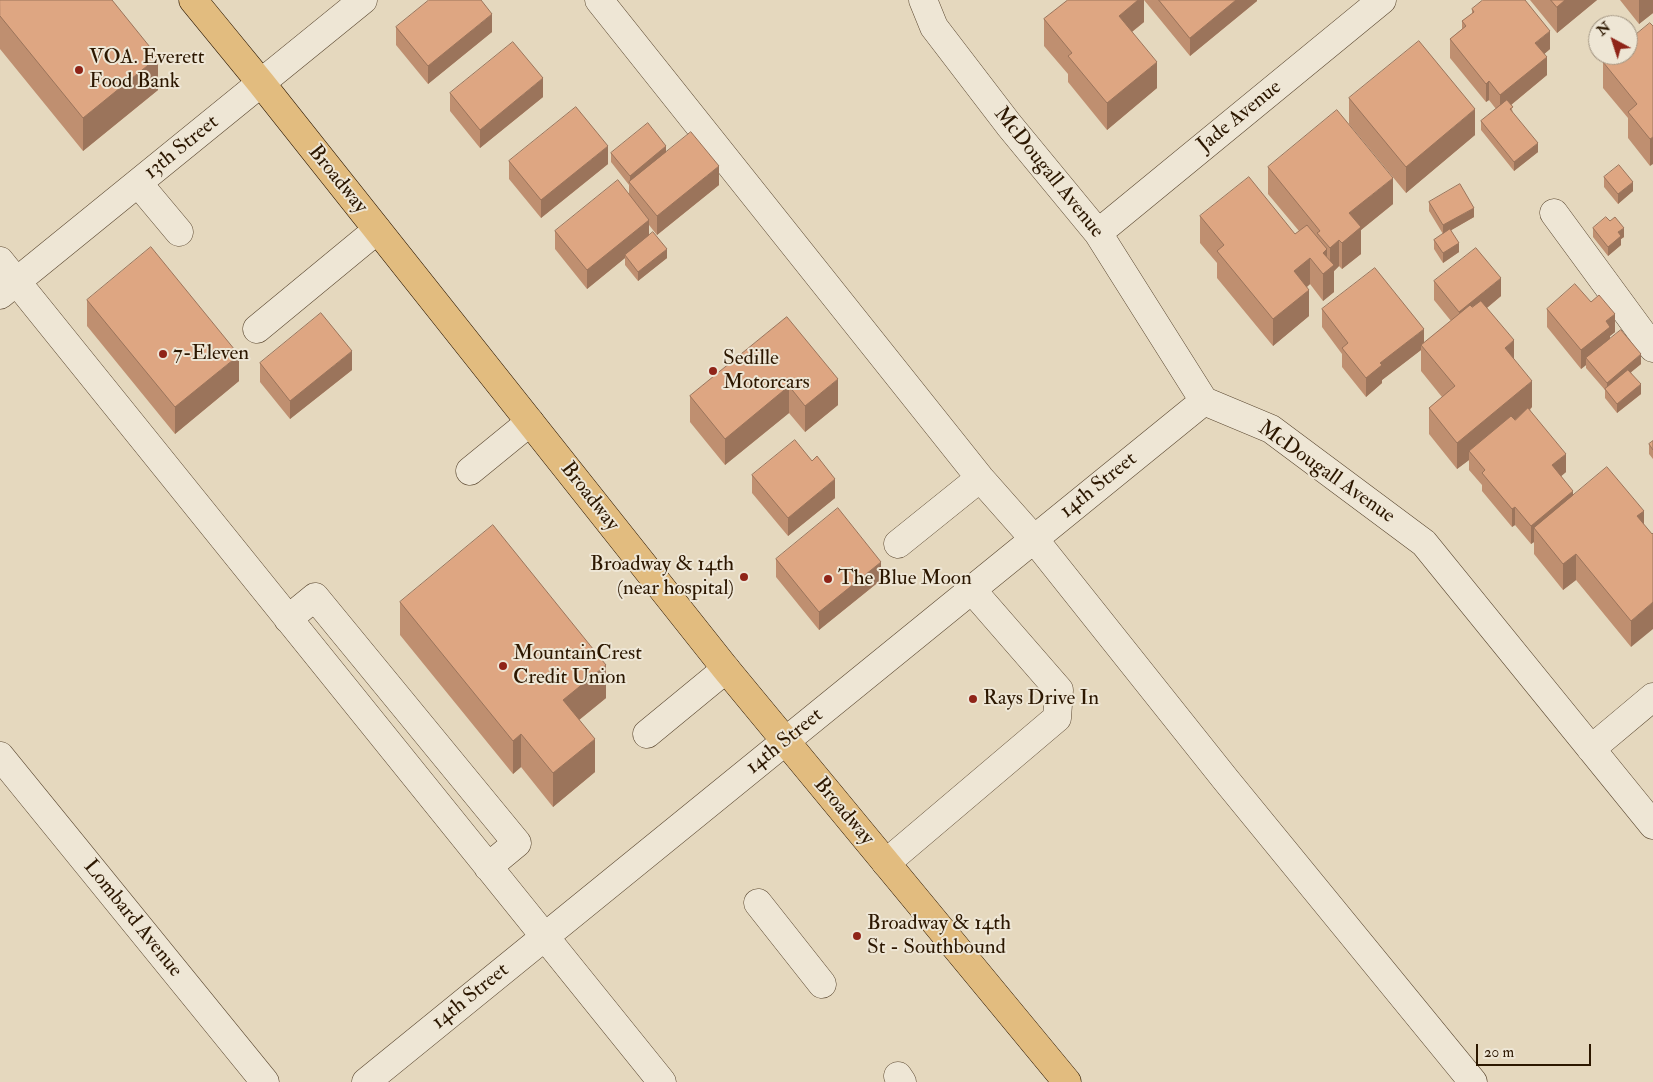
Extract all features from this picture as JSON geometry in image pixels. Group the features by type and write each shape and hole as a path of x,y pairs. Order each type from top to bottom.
{"main road":[{"name":"Broadway","path":"193,0 726,669 1065,1081"}],"street":[{"name":"13th Street","path":"5,280 138,183 363,0"},
{"path":"598,0 980,478 1034,539 1232,788 1473,1082"},
{"name":"McDougall Avenue","path":"923,0 934,27 1009,125 1098,233 1204,401 1271,429 1424,543 1653,825"},
{"name":"Jade Avenue","path":"1098,233 1382,0"},
{"path":"138,183 179,232"},
{"path":"1554,213 1653,348"},
{"path":"258,329 377,230"},
{"path":"5,280 288,619 662,1082"},
{"name":"14th Street","path":"366,1082 1204,401"},
{"path":"470,470 530,422"},
{"path":"898,544 980,478"},
{"path":"886,863 1057,718 1059,690 972,590"},
{"path":"288,619 315,597 516,843 488,868"},
{"path":"647,734 726,669"},
{"path":"1591,749 1653,697"},
{"name":"Lombard Avenue","path":"0,756 265,1082"},
{"path":"758,903 822,984"}],"building":[{"name":"VOA. Everett Food Bank","path":"0,0 112,0 158,57 83,118 0,16"},
{"path":"429,0 481,0 492,14 428,66 396,27"},
{"path":"1068,0 1138,0 1119,16 1157,62 1107,103 1068,56 1072,53 1044,19"},
{"path":"1159,0 1236,0 1190,38"},
{"path":"1483,0 1525,0 1550,31 1535,43 1547,57 1500,95 1489,81 1486,84 1450,39 1466,26 1462,21 1474,12 1472,9"},
{"path":"1551,0 1565,0 1557,7"},
{"path":"1650,23 1653,26 1653,137 1650,139 1628,112 1637,104 1605,65 1638,65 1638,33"},
{"path":"1419,41 1475,109 1406,167 1349,98"},
{"path":"513,42 543,78 480,130 450,93"},
{"path":"1507,100 1513,107 1510,109 1538,143 1514,162 1481,121"},
{"path":"576,107 608,146 541,200 509,161"},
{"path":"1337,110 1393,178 1349,213 1361,227 1342,243 1339,240 1330,248 1317,233 1320,231 1268,167"},
{"path":"648,123 666,146 630,176 611,153"},
{"path":"691,132 719,166 657,216 629,182"},
{"path":"1619,165 1633,182 1618,194 1604,177"},
{"path":"1249,177 1295,234 1307,225 1327,249 1323,253 1334,265 1323,274 1310,258 1294,271 1309,290 1273,319 1217,251 1224,245 1200,216"},
{"path":"618,180 649,220 587,270 555,231"},
{"path":"1460,184 1474,208 1443,225 1429,202"},
{"path":"1606,217 1610,221 1615,217 1624,228 1618,232 1621,236 1608,247 1593,228"},
{"path":"1450,229 1459,243 1443,253 1434,240"},
{"path":"653,232 667,249 638,272 625,255"},
{"name":"7-Eleven","path":"151,247 239,355 175,407 87,300"},
{"path":"1476,248 1501,278 1459,312 1434,281"},
{"path":"1375,268 1424,329 1380,363 1382,365 1366,378 1342,348 1348,343 1322,309"},
{"path":"1575,284 1591,302 1599,295 1615,314 1606,321 1610,327 1581,350 1547,309"},
{"path":"1481,301 1514,340 1505,348 1532,381 1457,443 1429,408 1455,386 1421,345 1470,305 1472,307"},
{"path":"321,313 352,351 290,401 260,363"},
{"path":"787,317 838,379 805,406 789,386 725,439 690,396"},
{"path":"1621,330 1641,354 1607,383 1586,358"},
{"path":"1628,370 1641,384 1617,404 1605,389"},
{"path":"1528,408 1566,454 1552,465 1573,491 1531,526 1515,507 1512,509 1482,473 1485,470 1469,451 1511,416 1515,420"},
{"path":"795,440 812,461 817,456 835,479 788,518 752,475"},
{"path":"1653,441 1653,450 1649,444"},
{"path":"1607,467 1644,511 1637,516 1653,533 1653,602 1631,621 1576,554 1563,564 1534,528"},
{"name":"The Blue Moon","path":"838,508 881,562 819,612 776,559"},
{"name":"MountainCrest Credit Union","path":"493,525 606,665 563,700 595,739 553,773 521,734 513,741 400,602"}],"place":[{"name":"VOA. Everett Food Bank","path":"79,70"},
{"name":"7-Eleven","path":"163,354"},
{"name":"Sedille Motorcars","path":"713,371"},
{"name":"Broadway & 14th (near hospital)","path":"744,577"},
{"name":"The Blue Moon","path":"828,579"},
{"name":"MountainCrest Credit Union","path":"503,666"},
{"name":"Rays Drive In","path":"973,699"},
{"name":"Broadway & 14th St - Southbound","path":"857,936"}]}
